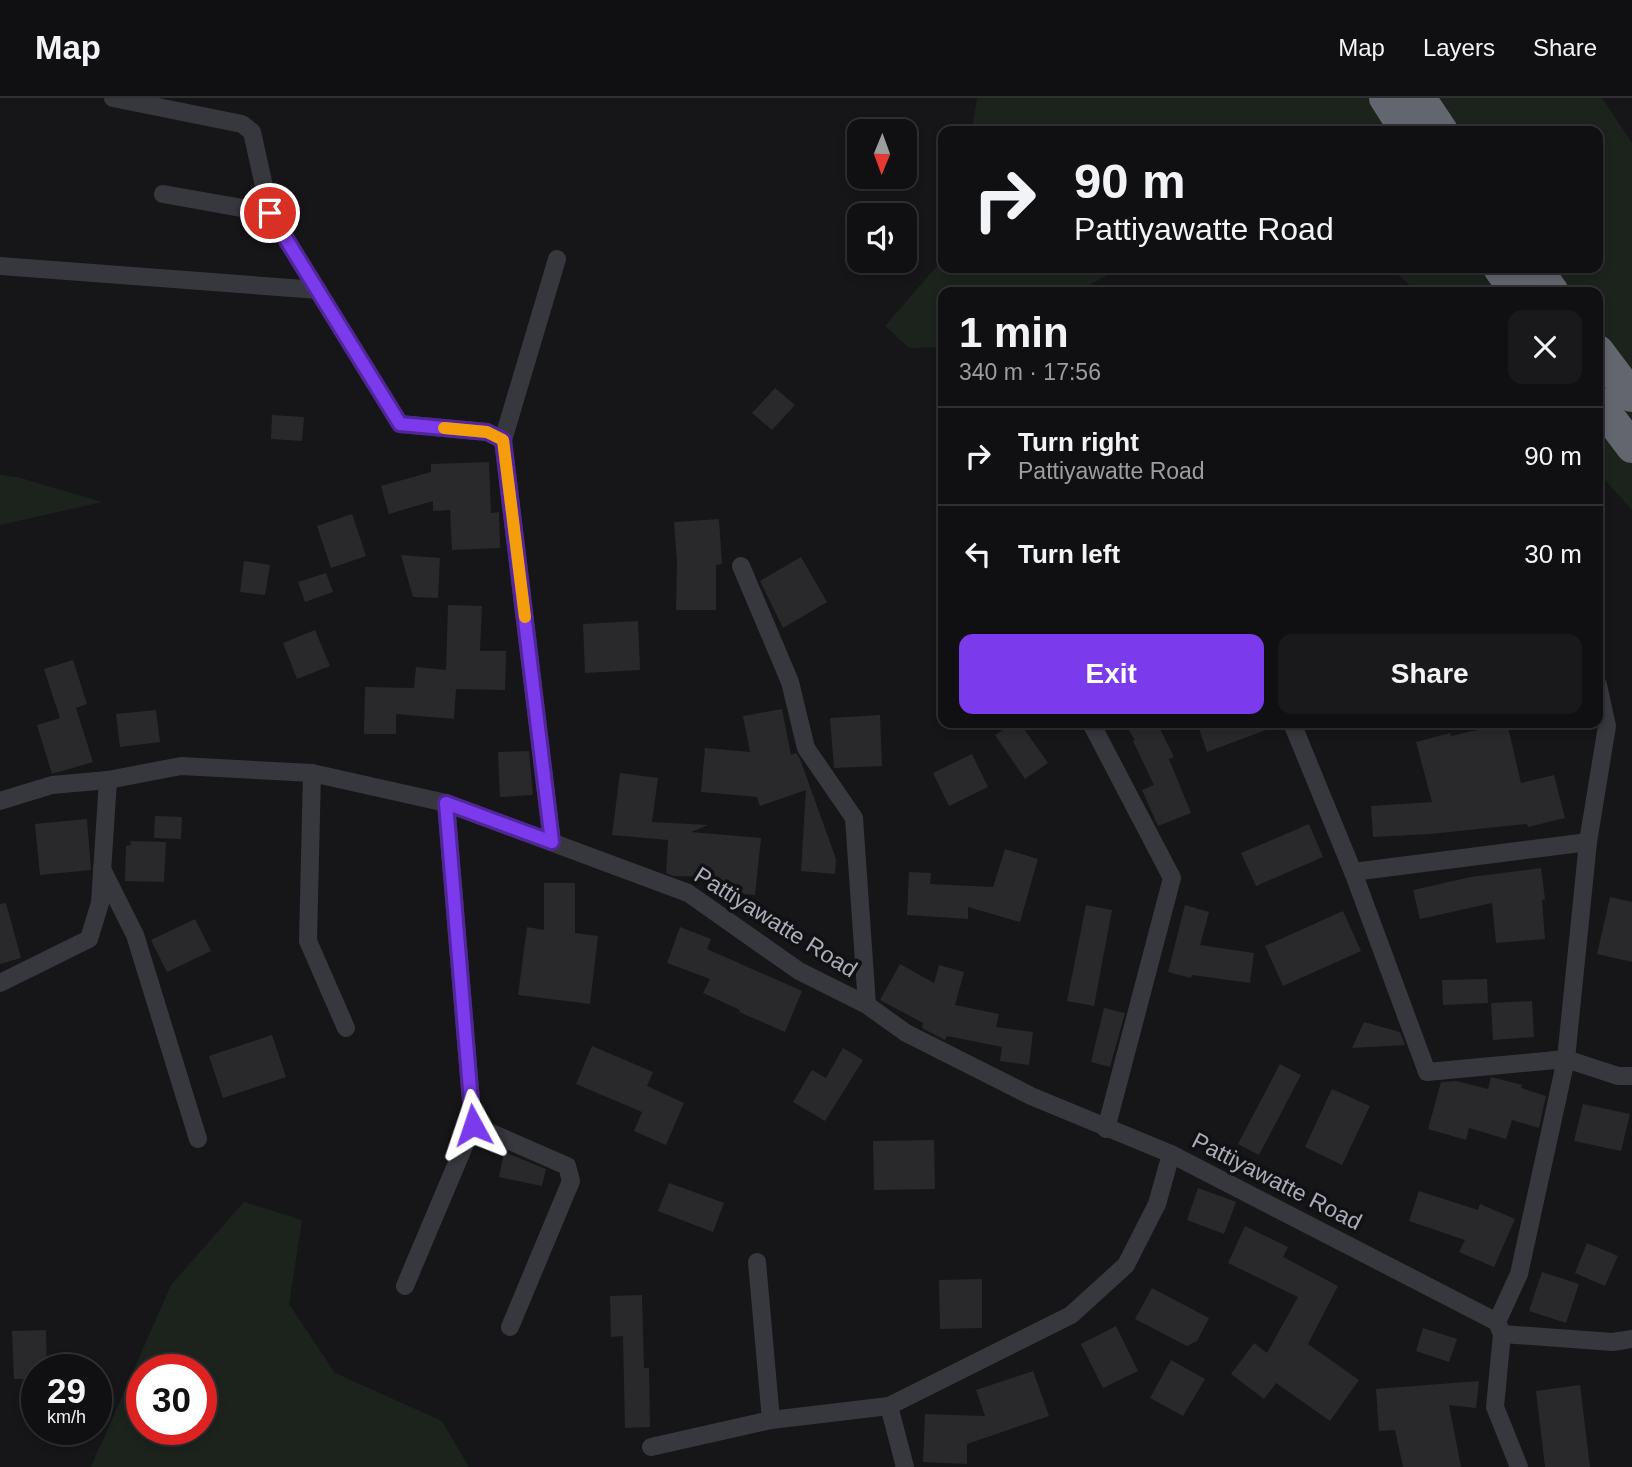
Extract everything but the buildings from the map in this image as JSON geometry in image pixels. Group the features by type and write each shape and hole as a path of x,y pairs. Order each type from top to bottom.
{"highway":[{"path":"1385,98 1403,126"},
{"path":"1420,98 1439,126"},
{"path":"1603,358 1632,397"},
{"path":"1603,409 1632,447"}],"street":[{"path":"113,98 242,124 252,132 270,213 400,424 487,432 503,440"},
{"path":"163,194 270,213"},
{"path":"552,842 503,440 557,259"},
{"path":"0,267 318,290"},
{"path":"741,566 790,682 806,748 854,818 867,1005"},
{"path":"1519,1467 1495,1407 1499,1328 1519,1274 1566,1059 1588,842 1607,726 1603,708"},
{"path":"1094,728 1172,878 1107,1129"},
{"path":"1294,728 1353,872 1427,1072 1566,1059 1618,1076 1632,1076"},
{"name":"Pattiyawatte Road","path":"0,801 52,785 108,779 181,766 312,773 446,803 688,893 799,971 867,1005 906,1033 1031,1096 1171,1154 1499,1328"},
{"path":"312,773 308,941 346,1028"},
{"path":"0,984 89,939 100,903 108,779"},
{"path":"405,1286 473,1125 446,803"},
{"path":"1353,872 1588,842"},
{"path":"101,867 135,935 198,1139"},
{"path":"473,1125 567,1166 571,1181 510,1327"},
{"path":"651,1447 771,1420 889,1406 1071,1315 1126,1265 1157,1204 1171,1154"},
{"path":"757,1262 771,1420"},
{"path":"1499,1328 1613,1342 1632,1339"},
{"path":"889,1406 905,1467"}],"shaded area":[{"path":"977,98 1602,98 1632,143 1632,510 1603,478 1603,287 1412,287 1396,273 1603,273 1603,126 973,126"},
{"path":"938,265 938,273 1111,273 1086,287 938,287 938,347 909,348 885,326"},
{"path":"0,475 17,477 102,502 0,525"},
{"path":"244,1202 302,1220 289,1304 335,1373 442,1421 469,1467 91,1467 101,1445 112,1445 112,1419 126,1387 126,1445 217,1445 217,1354 141,1354 171,1285"}],"slow traffic":[{"path":"444,428 487,432 503,440 525,617"}],"route":[{"path":"270,213 400,424 487,432 503,440 552,842 446,803 473,1125"}]}
